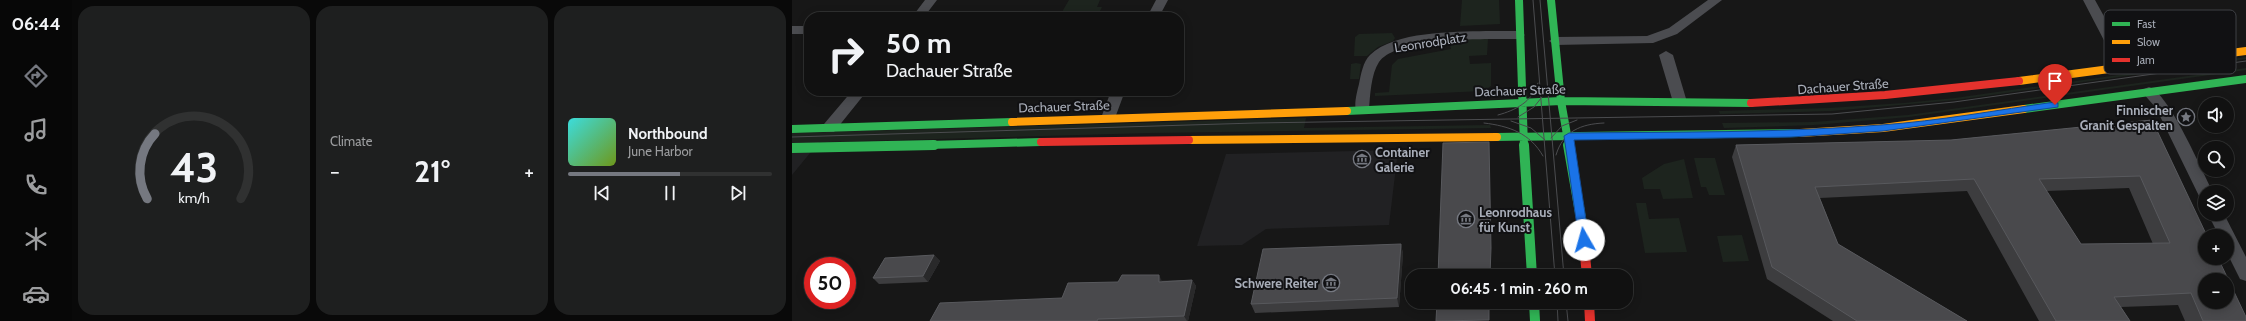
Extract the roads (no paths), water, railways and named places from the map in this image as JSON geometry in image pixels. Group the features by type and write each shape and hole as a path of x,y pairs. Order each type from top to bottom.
{"main road":[{"path":"1519,0 1522,102 1532,269"},
{"path":"1551,0 1561,100 1569,136 1583,228 1586,269"},
{"name":"Dachauer Straße","path":"2236,52 2246,51"},
{"name":"Dachauer Straße","path":"792,129 1362,110 1561,100 1733,104 1843,100 1947,91 2104,71"},
{"path":"792,148 1021,142 1791,134 1883,128 2246,79"},
{"path":"1534,309 1535,321"},
{"path":"1589,309 1590,321"}],"street":[{"path":"922,12 932,0"},
{"path":"1156,12 1162,0"},
{"path":"1556,42 1648,40 1673,31 1716,0"},
{"path":"2089,0 2104,28"},
{"path":"792,30 804,30"},
{"name":"Leonrodplatz","path":"1362,110 1373,60 1382,51 1403,43 1457,36 1519,35"},
{"path":"1648,40 1664,53 1680,102"},
{"path":"2149,92 2162,106 2202,185"},
{"path":"829,128 856,96"},
{"path":"1108,118 1116,96"},
{"path":"2220,221 2246,274"}],"tram line":[{"path":"1533,0 1541,98"},
{"path":"1540,0 1550,118"},
{"path":"2236,62 2246,61"},
{"path":"1550,118 1832,114 1954,102 2153,74"},
{"path":"1498,115 1517,108 1532,95 1538,83"},
{"path":"1518,117 1534,107 1541,98"},
{"path":"1541,98 1542,119"},
{"path":"1542,119 1550,118"},
{"path":"1550,118 1552,137"},
{"path":"792,137 1255,123 1542,119"},
{"path":"1542,119 1544,139"},
{"path":"1552,137 1562,126 1577,120"},
{"path":"1511,121 1531,128 1544,139"},
{"path":"1484,123 1502,126 1518,132 1532,142 1543,156"},
{"path":"1556,155 1563,140 1574,130 1588,125 1604,123"},
{"path":"1552,137 1563,269"},
{"path":"1544,139 1554,269"},
{"path":"1557,309 1558,321"},
{"path":"1567,309 1568,321"}],"place":[{"name":"Finnischer Granit Gespalten","path":"2186,117"},
{"name":"Container Galerie","path":"1362,159"},
{"name":"Leonrodhaus für Kunst","path":"1466,219"},
{"name":"Schwere Reiter","path":"1331,283"}]}
